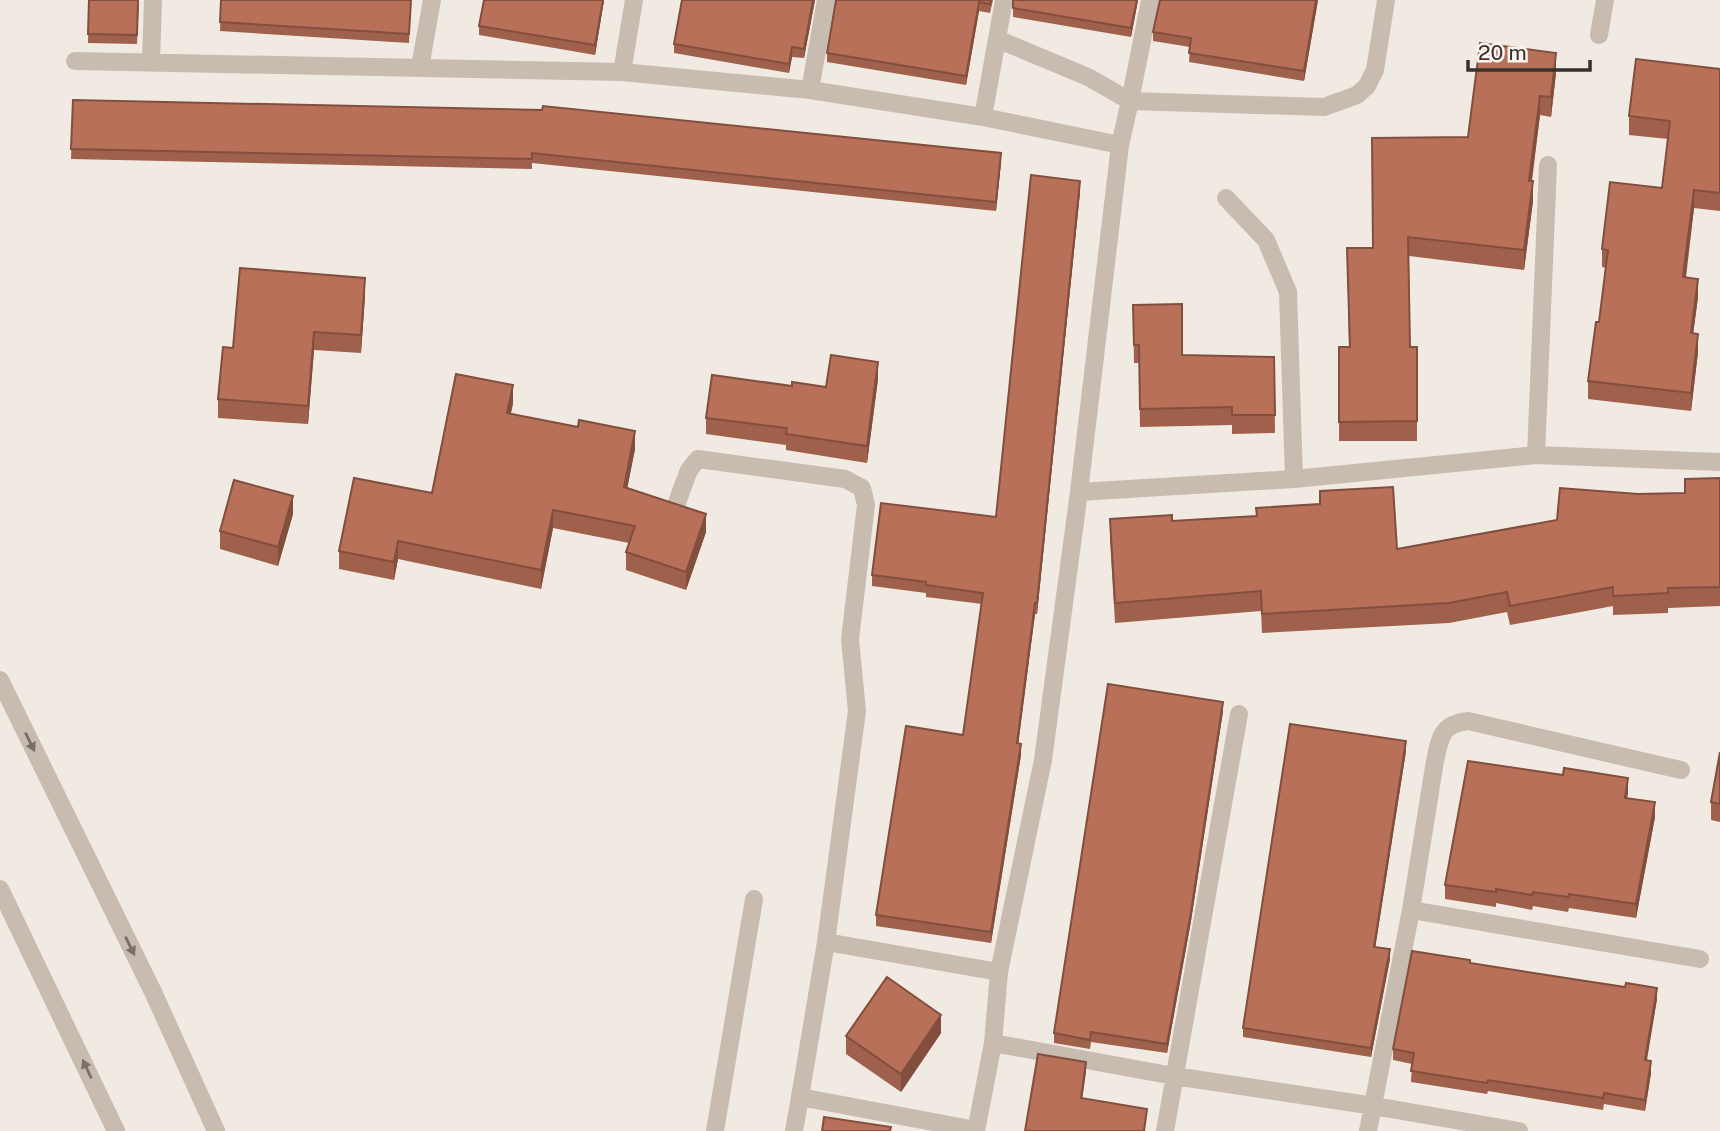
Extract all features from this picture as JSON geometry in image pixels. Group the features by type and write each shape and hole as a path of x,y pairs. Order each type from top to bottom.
{"street":[{"path":"151,62 153,0"},
{"path":"420,67 432,0"},
{"path":"622,72 634,0"},
{"path":"810,90 826,0"},
{"path":"983,117 1004,0"},
{"path":"800,1097 976,1130 993,1043 999,971 1043,760 1079,492 1120,145 1150,0"},
{"path":"997,39 1088,77 1130,101 1324,107 1357,95 1367,86 1375,71 1386,0"},
{"path":"1599,34 1605,0"},
{"path":"75,61 622,72 810,90 983,117 1120,145"},
{"path":"1536,455 1548,165"},
{"path":"1226,198 1266,240 1288,292 1294,479"},
{"path":"1079,492 1294,479 1536,455 1720,462"},
{"path":"676,505 689,470 698,459 845,479 862,488 866,505 850,639 857,712 826,942 794,1131"},
{"path":"0,680 154,994 216,1131"},
{"path":"1165,1131 1239,714"},
{"path":"1368,1131 1411,910 1436,761 1446,727 1456,722 1468,721 1681,770"},
{"path":"0,889 116,1131"},
{"path":"715,1131 754,899"},
{"path":"1411,910 1700,959"},
{"path":"826,942 999,971"},
{"path":"993,1043 1174,1076 1519,1131"}],"building":[{"path":"89,0 138,0 137,35 88,34"},
{"path":"221,0 411,0 409,34 220,22"},
{"path":"484,0 603,0 595,45 479,26"},
{"path":"682,0 813,0 804,49 792,47 789,64 674,44"},
{"path":"836,0 991,0 990,4 979,2 966,76 827,53"},
{"path":"1013,0 1137,0 1131,28 1013,8"},
{"path":"1160,0 1316,0 1304,71 1189,53 1191,38 1153,32"},
{"path":"1480,43 1556,53 1551,97 1540,96 1529,181 1533,181 1524,250 1408,237 1410,347 1417,347 1417,421 1339,422 1339,347 1350,347 1347,248 1373,248 1372,138 1468,137"},
{"path":"1636,59 1720,69 1720,193 1694,190 1683,277 1698,279 1691,333 1698,334 1691,393 1588,381 1608,250 1602,249 1610,182 1662,188 1670,121 1629,116"},
{"path":"73,100 542,110 543,106 1001,153 996,202 532,153 532,159 71,149"},
{"path":"1031,175 1080,181 1037,603 1017,743 1021,744 991,932 876,915 906,726 963,735 983,593 872,575 881,503 996,517"},
{"path":"240,268 365,278 361,335 314,332 308,406 218,399 223,347 233,348"},
{"path":"1182,304 1182,355 1274,357 1275,415 1232,415 1232,407 1140,409 1139,345 1134,345 1133,305"},
{"path":"831,355 878,362 867,446 786,434 787,428 706,418 712,375 792,386 792,382 826,387"},
{"path":"456,374 513,385 507,413 578,427 579,420 635,431 624,487 706,514 686,572 626,552 635,526 553,510 541,570 398,541 394,562 339,551 354,478 432,493"},
{"path":"1720,478 1720,587 1668,588 1668,593 1613,596 1613,587 1510,606 1507,592 1449,603 1262,614 1261,591 1115,603 1110,519 1172,515 1172,521 1257,516 1256,508 1320,504 1320,491 1393,487 1397,549 1557,520 1560,488 1638,494 1685,493 1685,479"},
{"path":"234,480 293,496 278,547 220,531"},
{"path":"1108,684 1223,702 1191,912 1167,1044 1091,1032 1090,1040 1054,1033"},
{"path":"1290,724 1406,741 1374,947 1390,949 1371,1048 1243,1028"},
{"path":"1720,752 1720,804 1711,802"},
{"path":"1468,761 1563,775 1564,768 1628,778 1625,798 1655,802 1636,904 1569,894 1568,897 1533,892 1532,895 1445,885"},
{"path":"1412,951 1470,960 1470,963 1625,987 1626,983 1657,988 1645,1060 1651,1061 1645,1100 1604,1093 1603,1098 1411,1071 1414,1053 1393,1049"},
{"path":"887,977 941,1015 901,1074 846,1036"},
{"path":"1038,1054 1086,1062 1081,1098 1147,1109 1144,1131 1025,1131"},
{"path":"824,1117 891,1127 890,1131 822,1131"}]}
